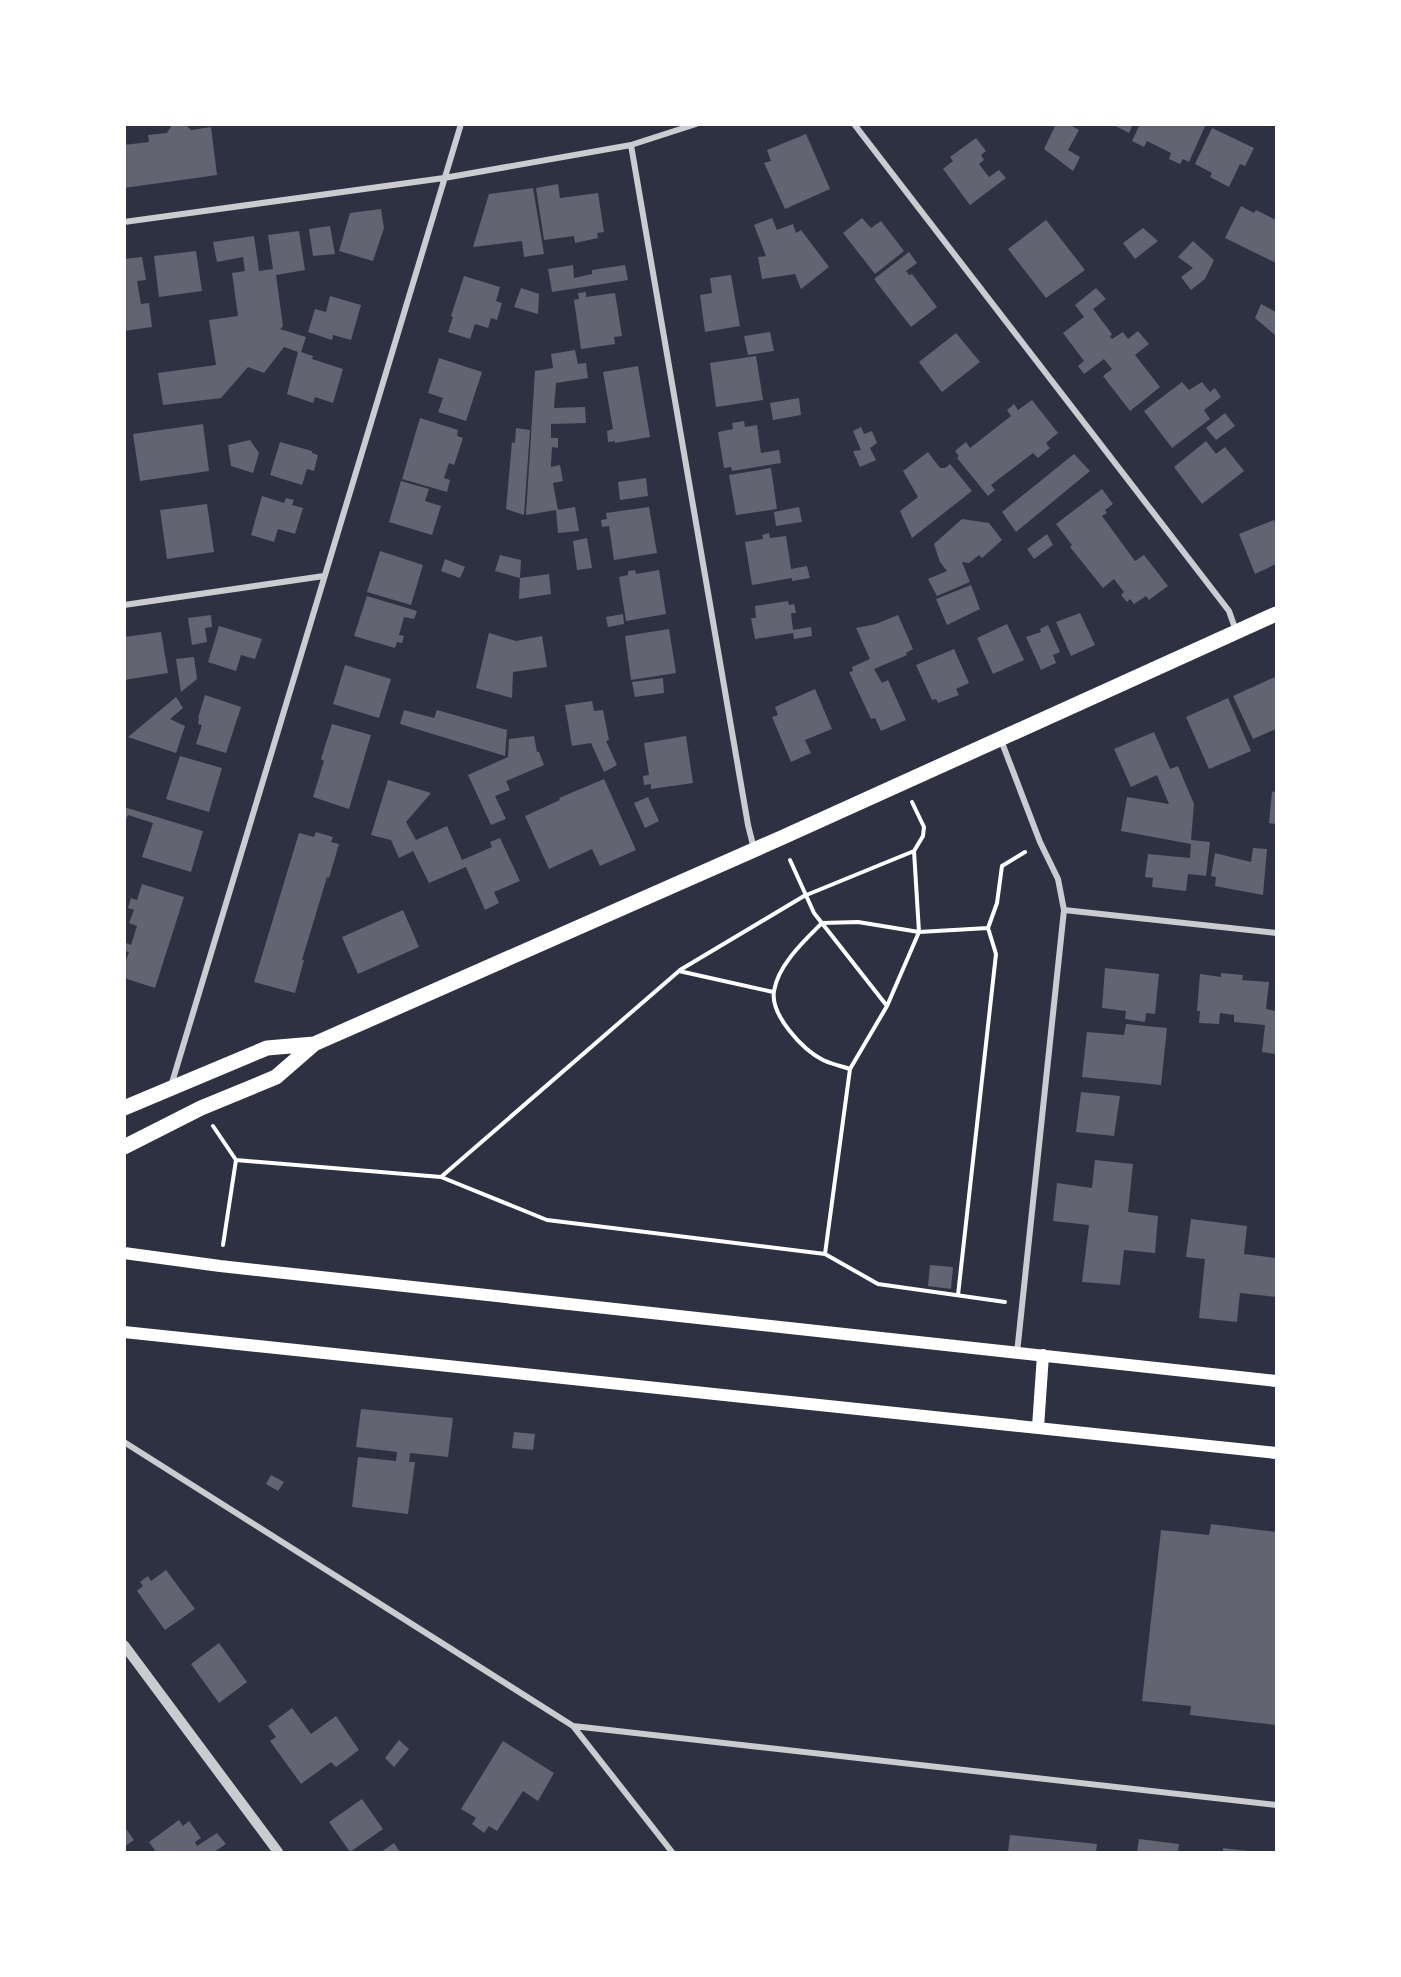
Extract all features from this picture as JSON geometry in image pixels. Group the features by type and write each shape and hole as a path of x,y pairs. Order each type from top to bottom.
{"main road":[{"path":"124,1147 201,1108 276,1077 314,1044 781,838 1276,614"},
{"path":"124,1108 267,1048 314,1044"},
{"path":"124,1253 220,1266 1276,1381"},
{"path":"124,1332 1276,1453"},
{"path":"1038,1427 1043,1355"}],"street":[{"path":"171,1087 461,124"},
{"path":"124,222 444,178 631,145 696,124"},
{"path":"854,124 1229,611 1237,632"},
{"path":"631,145 748,825 755,849"},
{"path":"124,604 324,576"},
{"path":"1000,739 1040,842 1058,879 1064,910 1017,1353"},
{"path":"1064,910 1276,933"},
{"path":"124,1442 573,1726 672,1852"},
{"path":"124,1645 278,1852"},
{"path":"573,1726 1276,1805"}],"path":[{"path":"825,1254 850,1069 887,1006 920,932 915,851 923,836 924,827 902,783"},
{"path":"781,838 804,896 822,923 887,1006"},
{"path":"958,1295 996,954 988,928 997,903 1002,866 1040,842"},
{"path":"441,1177 679,970 804,896 915,851"},
{"path":"850,1069 823,1060 797,1038 778,1016 773,992 783,969 804,941 822,923 858,922 920,932 988,928"},
{"path":"679,970 773,992"},
{"path":"201,1108 236,1160 220,1266"},
{"path":"236,1160 441,1177 547,1220 825,1254 878,1284 1022,1304"}],"building":[{"path":"185,124 191,130 211,127 217,175 124,188 124,145 149,142 148,135 167,133 172,125"},
{"path":"1056,124 1068,124 1079,130 1068,150 1080,157 1073,171 1044,149"},
{"path":"1112,124 1133,124 1129,133"},
{"path":"1140,124 1206,124 1189,162 1183,159 1180,164 1169,159 1171,153 1147,141 1144,147 1132,141"},
{"path":"1212,128 1254,148 1245,166 1240,164 1229,187 1210,177 1212,173 1195,164"},
{"path":"806,134 830,189 785,209 764,163 771,161 767,150"},
{"path":"976,138 986,151 981,155 984,160 979,164 989,177 999,170 1006,178 970,205 943,169 953,161 950,157"},
{"path":"558,184 560,198 598,193 604,232 597,233 598,238 575,243 574,236 544,240 536,188"},
{"path":"533,188 544,254 524,257 522,241 473,247 489,194"},
{"path":"1241,206 1254,213 1256,210 1276,220 1276,263 1225,238"},
{"path":"381,209 384,228 373,261 339,251 350,213"},
{"path":"772,218 777,230 793,224 796,233 801,230 829,267 801,289 795,274 762,279 758,257 766,256 754,225"},
{"path":"862,218 871,228 881,221 904,251 875,274 843,233"},
{"path":"1046,220 1085,270 1046,298 1008,249"},
{"path":"330,226 335,254 313,256 309,229"},
{"path":"1143,228 1158,241 1135,259 1123,243"},
{"path":"299,231 305,270 276,275 283,326 280,329 306,337 301,352 313,356 312,359 343,369 333,403 315,397 313,403 287,394 298,352 284,347 264,373 248,367 221,398 163,405 158,373 216,365 209,320 238,316 232,273 245,271 243,257 217,262 213,242 254,236 259,271 273,269 268,235"},
{"path":"1193,241 1214,260 1205,279 1191,290 1181,277 1193,268 1178,257"},
{"path":"196,251 202,291 159,297 154,256"},
{"path":"909,252 917,263 906,271 909,275 912,274 937,307 911,327 874,279"},
{"path":"142,257 146,280 137,281 141,304 149,303 152,327 124,331 124,259"},
{"path":"573,265 574,278 592,274 592,270 625,265 628,280 552,292 548,269"},
{"path":"731,275 740,326 705,332 700,295 712,293 710,278"},
{"path":"464,276 500,287 496,301 502,303 497,320 491,318 488,328 475,324 470,339 448,332"},
{"path":"521,288 539,294 538,314 514,307"},
{"path":"1096,288 1106,299 1093,309 1112,334 1110,337 1112,339 1123,332 1128,339 1138,331 1149,344 1135,355 1160,387 1130,411 1103,376 1112,369 1104,359 1084,374 1078,366 1084,361 1063,333 1084,317 1075,305"},
{"path":"586,292 586,297 615,293 622,336 614,337 615,344 581,349 574,300 579,299 578,293"},
{"path":"330,296 361,305 351,340 333,335 332,340 308,332 315,309 326,312"},
{"path":"1261,304 1276,312 1276,336 1255,318"},
{"path":"770,332 774,351 748,355 744,336"},
{"path":"956,333 980,362 942,392 919,362"},
{"path":"575,350 578,364 586,363 588,378 556,383 554,408 585,407 586,423 551,424 551,438 558,438 558,448 552,447 551,467 560,465 563,481 553,483 558,510 575,507 579,531 558,533 556,510 526,515 535,371 553,368 551,354"},
{"path":"756,356 763,400 716,407 710,363"},
{"path":"439,358 482,372 466,421 438,412 443,398 428,393"},
{"path":"638,366 650,437 615,443 615,441 608,442 607,431 613,429 603,372"},
{"path":"1182,382 1189,390 1202,382 1210,392 1215,388 1221,397 1204,410 1210,419 1172,448 1144,411"},
{"path":"799,398 801,415 773,420 770,403"},
{"path":"1032,400 1058,433 1046,443 1050,448 1038,458 1033,453 991,485 995,490 988,496 957,458 959,456 955,451 966,442 970,448 1011,416 1007,410 1014,404 1018,410"},
{"path":"1225,413 1235,426 1216,440 1206,428"},
{"path":"420,418 458,430 457,436 463,438 454,465 449,463 444,478 450,480 447,492 402,479"},
{"path":"744,421 745,427 757,425 761,453 779,450 781,463 732,471 731,467 724,468 718,432 733,429 732,423"},
{"path":"203,424 209,471 140,481 133,434"},
{"path":"861,427 864,434 872,431 877,443 870,448 876,460 860,467 853,451 861,450 853,431"},
{"path":"516,428 530,430 524,515 506,509 512,442 515,443"},
{"path":"250,440 259,453 253,473 231,466 228,445"},
{"path":"1206,441 1216,454 1225,447 1244,471 1202,504 1174,467"},
{"path":"280,442 312,451 318,455 314,471 307,469 302,485 270,475"},
{"path":"928,452 940,468 945,468 950,464 972,491 912,538 900,511 918,497 903,471"},
{"path":"1074,454 1090,471 1016,532 1002,512"},
{"path":"771,468 777,509 736,515 729,475"},
{"path":"646,478 648,496 620,500 618,482"},
{"path":"401,481 429,489 425,501 441,506 432,535 389,522"},
{"path":"1102,489 1113,504 1105,510 1107,513 1102,516 1135,561 1144,555 1168,586 1149,600 1146,596 1134,604 1130,599 1127,602 1121,595 1124,592 1114,579 1103,588 1070,547 1072,545 1056,524"},
{"path":"262,496 284,503 286,498 294,500 292,505 303,508 295,534 278,529 274,542 251,535"},
{"path":"207,504 214,552 167,559 160,510"},
{"path":"649,507 657,553 614,560 609,526 602,527 601,520 607,519 606,513"},
{"path":"799,507 802,522 776,526 774,512"},
{"path":"962,519 989,523 1002,540 982,558 979,555 969,563 962,562 970,582 937,596 928,579 947,571 940,562 934,544"},
{"path":"1274,520 1276,564 1255,574 1239,534"},
{"path":"769,533 770,538 786,536 791,569 807,566 810,578 792,581 792,578 752,585 745,542 763,539 762,535"},
{"path":"1047,534 1053,545 1034,559 1027,549"},
{"path":"587,538 592,568 577,570 573,541"},
{"path":"380,551 423,565 411,605 367,592"},
{"path":"500,555 521,560 520,578 495,571"},
{"path":"445,559 465,567 460,578 441,571"},
{"path":"635,570 636,574 659,570 666,614 626,621 619,577 628,575 628,571"},
{"path":"549,574 551,594 519,599 520,578"},
{"path":"971,585 980,609 947,625 936,599"},
{"path":"367,596 417,611 414,619 404,617 399,635 404,636 402,643 397,642 395,648 354,636"},
{"path":"788,601 789,605 794,604 796,613 791,613 793,630 811,627 812,636 794,639 793,633 755,639 751,618 756,618 755,606"},
{"path":"1080,613 1095,645 1071,656 1056,622"},
{"path":"623,614 624,624 608,627 606,617"},
{"path":"211,615 212,627 205,628 207,642 192,645 188,618"},
{"path":"898,615 913,649 906,653 907,655 874,669 882,683 888,680 906,720 881,731 875,718 871,719 849,672 853,671 852,667 870,659 856,628 876,624"},
{"path":"1007,624 1024,660 993,674 977,638"},
{"path":"1048,625 1060,652 1053,655 1056,663 1041,670 1026,637 1041,632 1040,629"},
{"path":"219,626 262,639 255,659 241,655 236,671 208,662"},
{"path":"669,629 676,673 631,680 625,636"},
{"path":"161,632 168,673 124,680 124,637"},
{"path":"489,633 516,641 542,636 547,667 513,672 512,698 476,688"},
{"path":"954,649 969,683 956,689 959,695 938,703 936,699 932,700 916,665"},
{"path":"194,657 197,679 181,692 176,659"},
{"path":"345,665 391,679 379,718 333,704"},
{"path":"1275,677 1276,729 1253,739 1233,696"},
{"path":"663,678 664,693 635,697 632,682"},
{"path":"815,689 832,729 805,740 811,753 791,762 772,717 778,715 775,707"},
{"path":"205,695 241,707 226,753 196,744 202,725 198,724 198,718"},
{"path":"176,697 183,708 170,719 185,726 176,753 128,737"},
{"path":"1228,698 1251,751 1209,769 1186,717"},
{"path":"592,701 594,711 603,710 609,740 606,741 617,765 604,772 591,743 572,746 565,705"},
{"path":"404,710 434,718 437,710 507,730 505,756 400,724"},
{"path":"332,724 371,735 349,809 313,797 324,761 321,759"},
{"path":"1154,732 1170,769 1178,766 1194,804 1191,840 1210,842 1206,876 1188,874 1186,891 1152,887 1153,878 1145,877 1148,854 1190,858 1191,844 1121,831 1127,797 1169,804 1157,775 1131,787 1114,749"},
{"path":"534,736 537,752 544,765 506,781 510,790 495,796 506,819 491,825 468,775 508,757 509,739"},
{"path":"686,736 693,783 651,789 651,784 644,785 643,776 649,775 644,743"},
{"path":"180,756 222,768 209,812 166,799"},
{"path":"604,779 636,850 600,866 592,849 549,869 525,816 560,800 559,798"},
{"path":"388,780 431,793 406,822 416,840 447,826 462,860 492,847 490,842 500,838 520,881 494,892 499,903 485,910 466,867 429,883 413,851 399,858 391,840 371,835"},
{"path":"1276,791 1276,824 1269,823 1272,792"},
{"path":"648,797 659,821 645,828 634,803"},
{"path":"124,807 203,831 191,872 142,857 153,823 128,815 124,824"},
{"path":"316,832 333,837 331,842 339,844 302,960 304,960 295,993 254,982 299,833 314,837"},
{"path":"1253,848 1267,849 1263,895 1215,886 1216,877 1211,876 1215,853 1251,862"},
{"path":"142,884 184,897 155,988 124,978 124,966 129,952 124,951 124,947 126,943 131,945 137,926 129,923 134,910 128,908 131,898 137,900"},
{"path":"403,910 419,947 358,974 342,937"},
{"path":"1105,968 1159,974 1155,1014 1146,1013 1145,1022 1125,1019 1126,1011 1102,1008"},
{"path":"1221,973 1243,975 1242,980 1269,982 1266,1009 1276,1011 1276,1054 1262,1052 1265,1025 1234,1022 1234,1015 1220,1013 1219,1024 1199,1023 1200,1011 1197,1011 1200,974 1221,977"},
{"path":"1126,1024 1167,1028 1161,1085 1082,1077 1087,1032 1124,1035"},
{"path":"1081,1092 1120,1096 1114,1136 1076,1132"},
{"path":"1095,1160 1133,1164 1128,1212 1158,1216 1155,1253 1124,1250 1120,1285 1082,1282 1089,1225 1053,1221 1057,1183 1092,1188"},
{"path":"1191,1219 1247,1226 1244,1254 1276,1258 1276,1297 1240,1293 1237,1322 1199,1318 1205,1259 1186,1257"},
{"path":"930,1265 953,1267 951,1289 928,1286"},
{"path":"361,1409 453,1418 448,1457 410,1453 409,1462 415,1462 408,1514 352,1507 358,1457 396,1461 397,1452 356,1447"},
{"path":"514,1432 535,1434 533,1450 512,1448"},
{"path":"271,1475 284,1482 278,1491 266,1484"},
{"path":"1211,1524 1276,1532 1276,1725 1190,1715 1191,1706 1142,1701 1161,1530 1209,1535"},
{"path":"166,1570 195,1609 165,1630 137,1591 143,1586 140,1582 148,1576 151,1581"},
{"path":"219,1643 247,1682 219,1703 191,1664"},
{"path":"292,1708 311,1734 336,1716 359,1750 336,1767 331,1762 301,1784 270,1741 276,1737 268,1726"},
{"path":"399,1740 409,1749 394,1767 385,1758"},
{"path":"503,1741 554,1773 538,1801 523,1791 497,1831 489,1826 484,1833 472,1824 476,1818 461,1809"},
{"path":"362,1799 383,1829 350,1852 329,1822"},
{"path":"179,1820 183,1826 189,1821 201,1838 195,1842 197,1846 217,1833 226,1844 214,1852 156,1852 149,1842"},
{"path":"124,1826 134,1840 124,1847"},
{"path":"1010,1835 1097,1844 1096,1852 1008,1852"},
{"path":"1139,1839 1179,1844 1178,1852 1137,1852"},
{"path":"394,1843 400,1852 381,1852"},
{"path":"1223,1848 1248,1851 1223,1852"}]}
